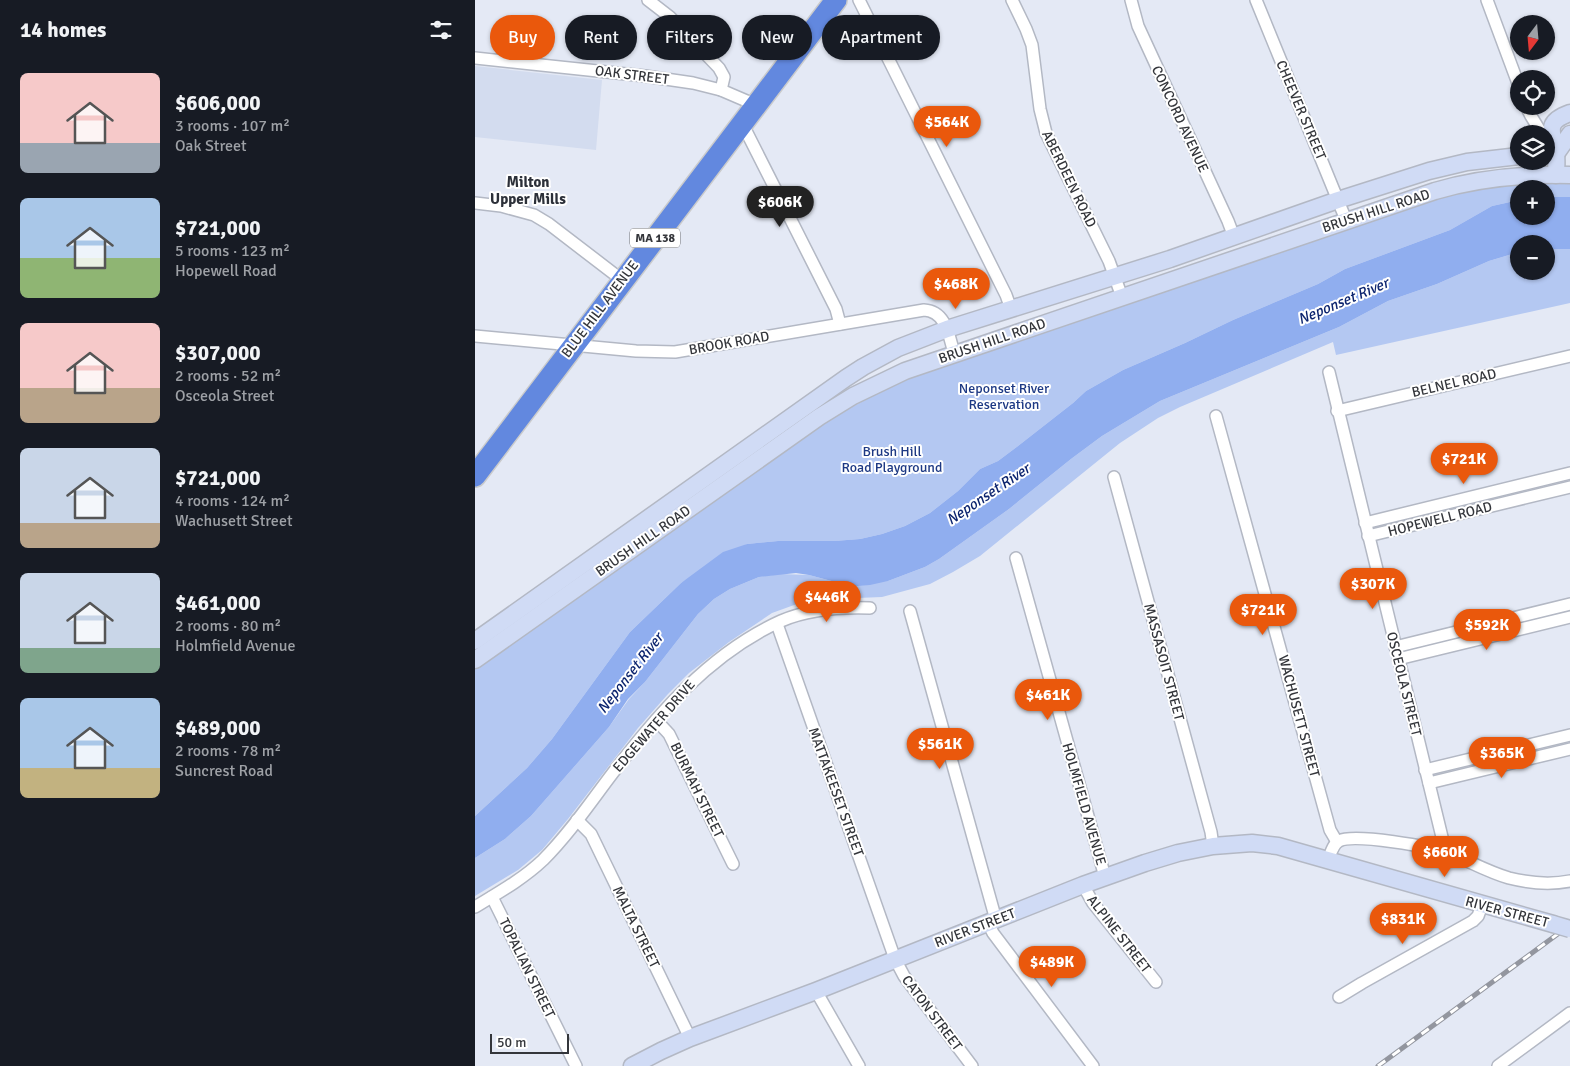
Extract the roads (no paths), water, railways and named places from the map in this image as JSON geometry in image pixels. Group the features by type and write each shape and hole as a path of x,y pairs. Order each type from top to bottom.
{"highway":[{"name":"BLUE HILL AVENUE","path":"477,469 756,105 831,2"}],"main road":[{"name":"BRUSH HILL ROAD","path":"475,641 835,406 869,388 905,371 1435,191 1470,182 1509,177 1563,175 1551,136 1552,126 1557,118 1570,113"},
{"path":"1558,154 1570,134"},
{"name":"BRUSH HILL ROAD","path":"475,660 863,367 898,348 947,329 1234,237 1338,200 1448,166 1510,157"},
{"name":"RIVER STREET","path":"632,1066 661,1050 690,1038 816,991 1083,885 1161,858 1213,846 1252,843 1270,844 1570,929"}],"street":[{"path":"648,0 670,17 719,68 724,77 721,90"},
{"path":"859,0 1006,295 1011,309"},
{"name":"ABERDEEN ROAD","path":"1012,0 1032,45 1040,109 1046,133 1109,261 1122,297"},
{"name":"CONCORD AVENUE","path":"1131,0 1138,26 1234,237"},
{"name":"CHEEVER STREET","path":"1256,0 1346,220"},
{"path":"1487,0 1513,70"},
{"name":"OAK STREET","path":"475,58 693,83 721,90 756,105"},
{"path":"742,123 841,324"},
{"path":"475,203 501,206 534,215 549,224 622,280"},
{"name":"BROOK ROAD","path":"475,336 573,346 649,352 675,352 930,310 941,317 947,329 954,354"},
{"name":"BELNEL ROAD","path":"1337,410 1570,356"},
{"name":"OSCEOLA STREET","path":"1329,372 1442,837 1440,850"},
{"name":"WACHUSETT STREET","path":"1216,416 1329,826 1337,842"},
{"name":"HOPEWELL ROAD","path":"1365,523 1570,473"},
{"name":"MASSASOIT STREET","path":"1114,477 1211,832 1213,846"},
{"name":"HOPEWELL ROAD","path":"1368,536 1570,487"},
{"name":"HOLMFIELD AVENUE","path":"1016,558 1105,877"},
{"path":"1395,647 1570,604"},
{"name":"EDGEWATER DRIVE","path":"475,907 533,869 561,840 656,720 713,663 764,629 782,621 845,607 870,608"},
{"path":"909,611 992,921 993,932 1093,1066"},
{"path":"1398,659 1570,617"},
{"name":"MATTAKEESET STREET","path":"777,624 895,959"},
{"name":"BURMAH STREET","path":"656,720 669,734 733,864"},
{"path":"1425,770 1570,735"},
{"path":"1429,783 1570,749"},
{"name":"MALTA STREET","path":"577,820 591,834 690,1038"},
{"path":"1328,860 1337,842 1344,839 1379,840 1440,850 1510,878 1546,883 1570,882"},
{"name":"ALPINE STREET","path":"1083,885 1093,903 1156,982"},
{"name":"TOPALIAN STREET","path":"492,897 576,1066"},
{"path":"1339,998 1362,982 1473,921 1478,916 1482,905"},
{"name":"CATON STREET","path":"895,959 904,976 972,1066"},
{"path":"816,991 859,1066"},
{"path":"1498,1066 1570,1013"}],"water":[{"name":"Neponset River","path":"1555,197 1570,197 1570,249 1555,249 1555,235 1510,235 1510,255 1489,261 1437,284 1388,301 1339,327 1160,401 1102,436 1009,509 925,567 888,581 870,585 857,586 796,573 759,577 730,589 714,599 698,614 645,682 628,699 609,727 531,816 505,839 475,858 475,816 527,768 552,739 630,632 681,583 723,552 747,544 778,541 860,539 905,526 930,513 958,491 980,469 998,461 1086,391 1123,370 1318,284 1345,269 1450,230 1492,206 1510,202 1510,225 1555,225"}],"railway":[{"path":"1378,1066 1570,925"}],"district":[{"name":"Milton Upper Mills","path":"528,190"}],"park label":[{"name":"Neponset River Reservation","path":"1004,396"},
{"name":"Brush Hill Road Playground","path":"892,460"}]}
